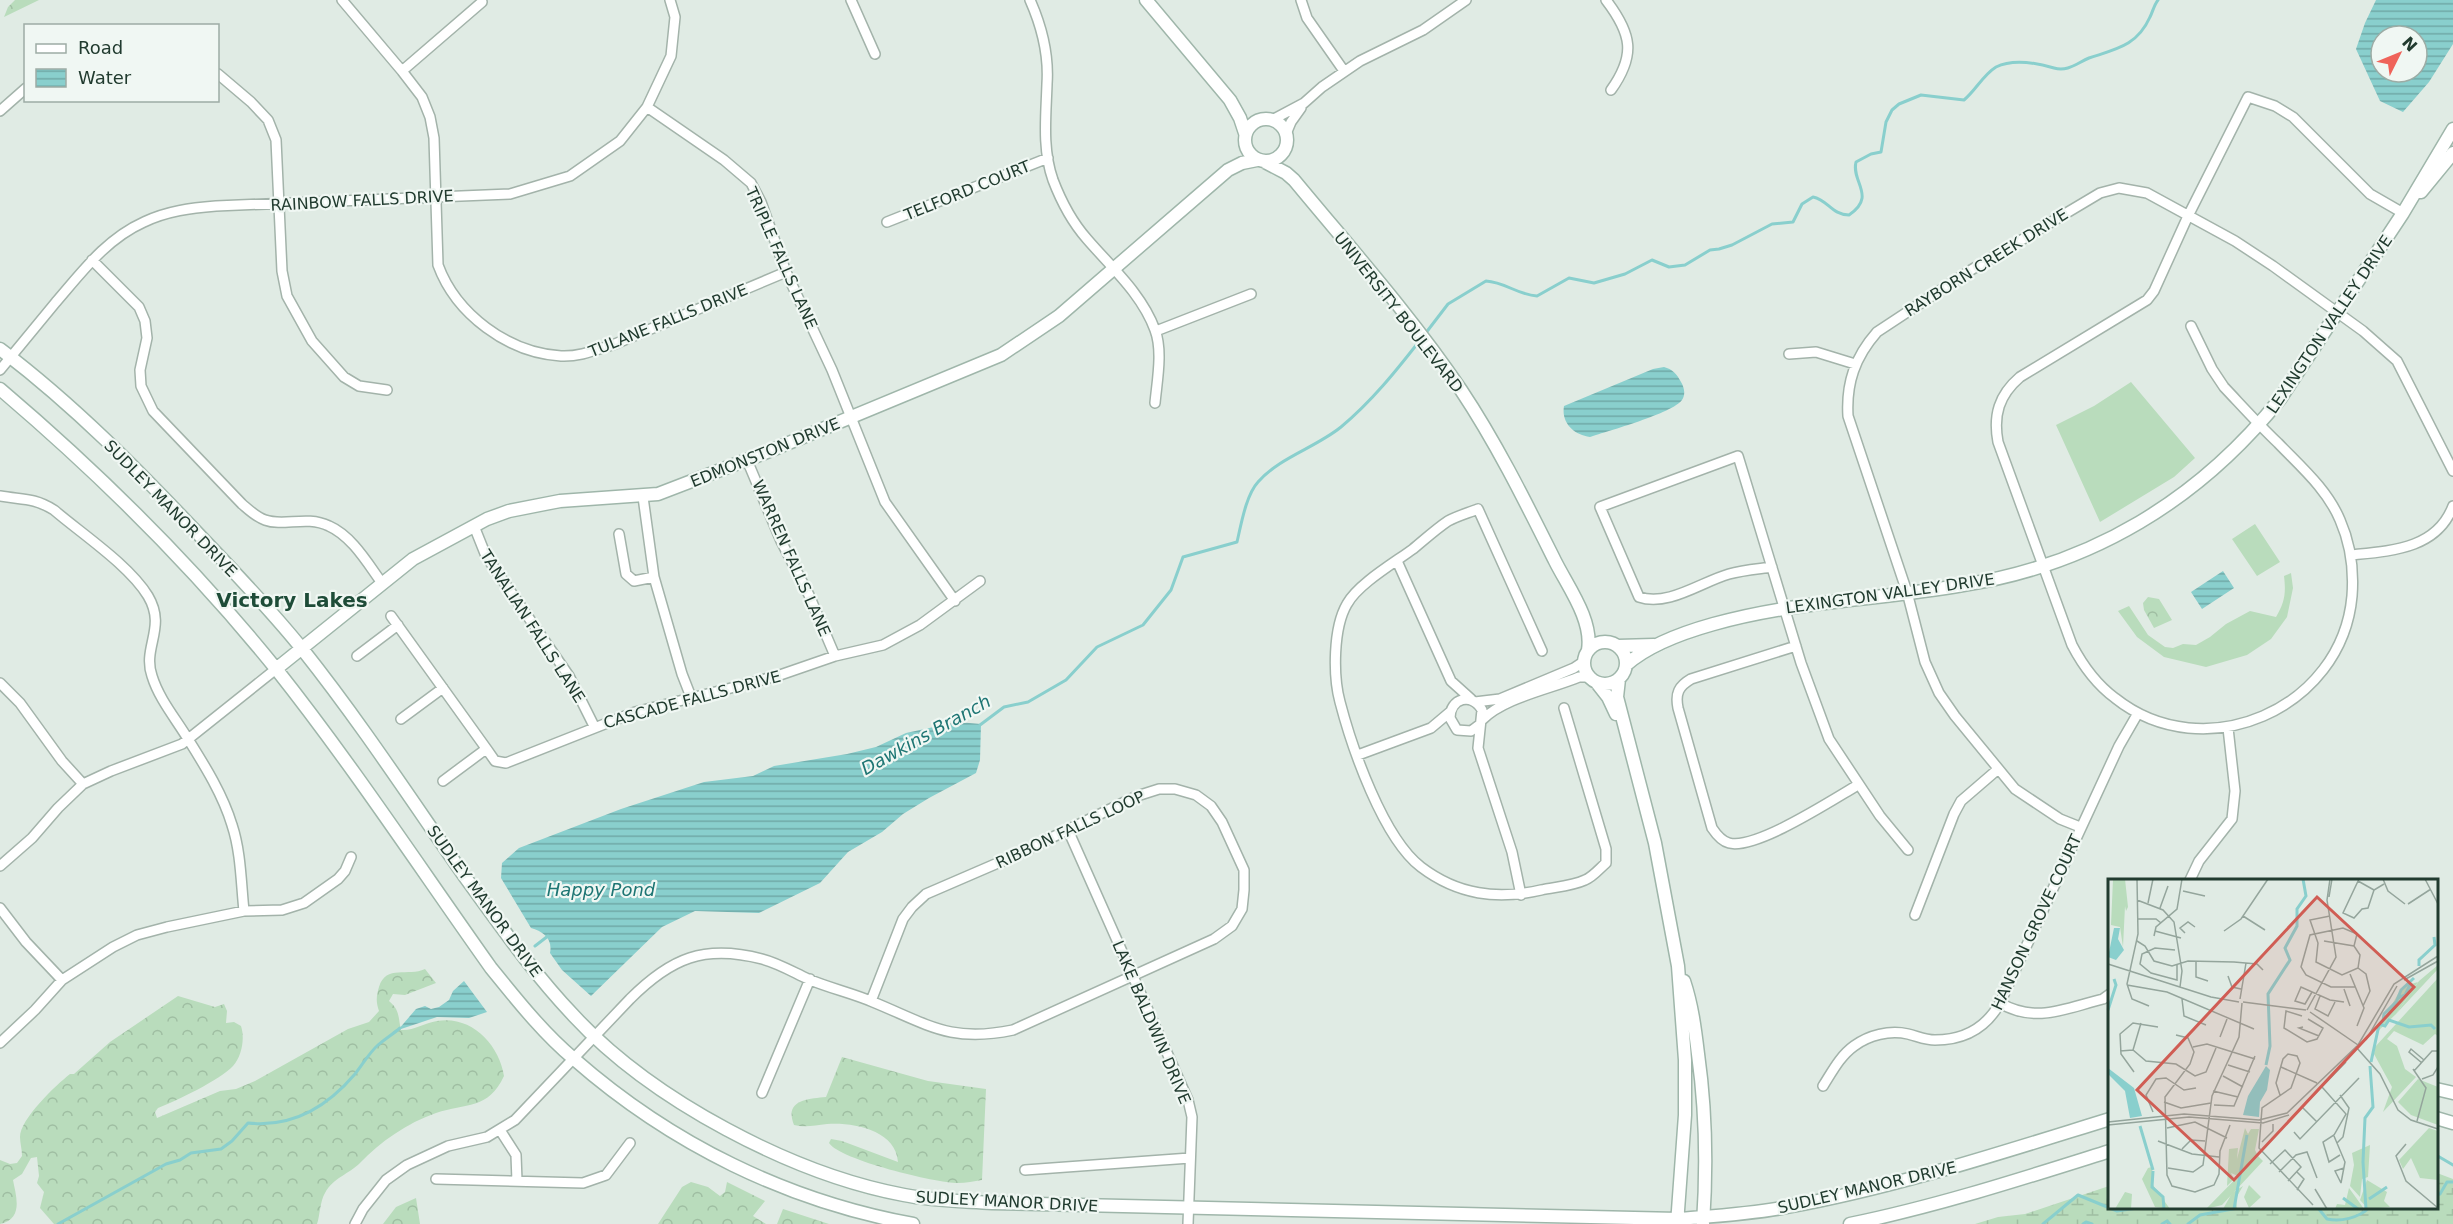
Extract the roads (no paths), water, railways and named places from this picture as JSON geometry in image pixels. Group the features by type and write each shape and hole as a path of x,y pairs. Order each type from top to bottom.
{"street":[{"name":"TULANE FALLS DRIVE","path":"342,0 422,97 430,117 434,138 438,265 445,283 458,303 506,341 534,352 562,356 586,353 615,344 786,272"},
{"name":"RAINBOW FALLS DRIVE","path":"0,370 92,260 124,233 142,222 164,214 189,208 510,194 570,176 620,141 647,107 671,56 675,17 670,0"},
{"path":"851,0 875,54"},
{"path":"1030,0 1038,18 1047,61 1045,119 1048,158 1053,178 1066,209 1085,237 1114,267 1147,313 1156,332 1158,358 1155,403"},
{"path":"1146,0 1230,100 1246,112 1281,125 1286,134"},
{"path":"1301,0 1307,18 1344,71"},
{"path":"1230,100 1248,152 1261,161 1275,160 1285,151 1286,134 1291,122 1304,104 1344,71 1423,30 1466,0"},
{"path":"1606,0 1624,26 1629,52 1625,68 1611,90"},
{"path":"402,71 482,2"},
{"path":"219,75 268,120 276,140 282,271 287,296 300,321 312,341 344,377 359,386 387,390"},
{"path":"0,111 24,90"},
{"path":"2191,326 2212,369 2224,387 2323,490 2339,518 2351,555 2350,615 2341,641 2330,661 2307,689 2290,702 2254,721 2228,728 2207,729 2181,726 2156,720 2138,712 2116,699 2102,687 2081,661 2072,645 1998,442 1996,417 1999,404 2011,385 2020,377 2147,300 2154,291 2188,216 2248,97 2275,106 2293,117 2362,188 2378,200 2403,213"},
{"path":"1245,138 1253,123 1304,104"},
{"name":"TRIPLE FALLS LANE","path":"647,107 724,160 752,183 771,227 786,272 811,323 885,502 955,601"},
{"name":"LEXINGTON VALLEY DRIVE","path":"1626,664 1656,645 1759,612 1964,585 2043,566 2098,545 2161,510 2212,472 2259,425 2280,399 2339,313 2453,129"},
{"name":"EDMONSTON DRIVE","path":"1228,170 1245,138"},
{"name":"UNIVERSITY BOULEVARD","path":"1285,151 1288,168 1294,180"},
{"name":"LEXINGTON VALLEY DRIVE","path":"2403,213 2453,153"},
{"name":"TELFORD COURT","path":"887,222 1048,158"},
{"name":"EDMONSTON DRIVE","path":"276,669 432,547 474,526 509,511 560,501 658,494 747,460 1001,355 1059,316 1228,170 1242,163 1261,161"},
{"name":"UNIVERSITY BOULEVARD","path":"1261,161 1294,180 1397,305 1448,372 1508,468 1579,608 1589,637 1588,650"},
{"name":"RAYBORN CREEK DRIVE","path":"2080,827 2060,819 2015,789 1997,770 1939,693 1925,662 1907,592 1848,416 1849,386 1855,364 1867,344 1889,322 2100,193 2119,188 2143,192 2273,266 2386,350 2397,361 2453,471"},
{"path":"92,260 139,307 146,321 147,338 140,370 141,386 153,411 248,509 265,520 280,522 306,520 331,526 357,549 382,584"},
{"path":"1156,332 1251,294"},
{"name":"SUDLEY MANOR DRIVE","path":"0,349 133,466 246,585 302,648 376,746 498,925 530,966 594,1036 647,1079 714,1121 799,1163 848,1181 906,1196 942,1200 1704,1221 1786,1208 1940,1172 2108,1119"},
{"path":"1789,354 1816,352 1855,364"},
{"name":"SUDLEY MANOR DRIVE","path":"0,389 74,452 145,522 225,608 325,732 491,968 519,1002 573,1059 630,1104 675,1134 724,1162 807,1196 868,1216 913,1224"},
{"path":"1772,567 1730,573 1660,600 1647,600 1639,597 1600,507 1738,456 1772,567 1784,608 1796,646 1829,739 1880,816 1908,850"},
{"name":"WARREN FALLS LANE","path":"747,460 781,541 809,594 835,656"},
{"path":"0,496 28,498 42,502 54,510 133,577 148,596 157,625 150,656 151,674 160,697 188,739 222,798 233,826 244,911"},
{"path":"643,496 654,577 682,674 691,697"},
{"path":"2351,555 2419,543 2442,525 2453,506"},
{"path":"1542,651 1478,509 1449,521 1364,586 1347,604 1336,641 1336,677 1340,701 1358,755 1386,824 1400,845 1421,867 1457,887 1487,896 1521,895 1586,880 1606,862 1605,849 1564,708"},
{"name":"TANALIAN FALLS LANE","path":"474,526 486,556 569,676 594,726"},
{"path":"619,534 626,574 634,581 654,577"},
{"path":"1397,561 1451,681 1482,710 1478,748 1512,852 1521,895"},
{"name":"CASCADE FALLS DRIVE","path":"391,616 495,761 506,763 594,726 635,712 780,675 835,656 882,645 920,625 980,581"},
{"name":"UNIVERSITY BOULEVARD","path":"1579,608 1596,630 1613,644"},
{"path":"357,656 398,625"},
{"path":"1358,755 1431,728 1460,700 1500,699 1574,668 1583,662 1588,650 1599,642 1613,644 1624,654 1626,664 1619,679 1617,693 1627,740 1656,843 1678,966 1685,1060 1685,1115 1678,1222"},
{"name":"LEXINGTON VALLEY DRIVE","path":"1613,644 1656,645"},
{"path":"1796,646 1691,679 1678,690 1676,699 1678,708 1712,828 1730,844 1744,843 1783,828 1858,785"},
{"path":"1583,662 1593,680 1608,697 1627,740"},
{"path":"0,866 32,838 83,784 111,771 158,755 188,739 276,669"},
{"path":"1431,728 1471,731 1489,713 1502,706 1579,677 1607,684 1619,679"},
{"path":"1451,681 1451,723 1478,748"},
{"path":"0,683 20,703 62,761 83,784"},
{"path":"401,719 442,688"},
{"name":"HANSON GROVE COURT","path":"1823,1086 1846,1053 1876,1035 1900,1033 1934,1040 1959,1037 1981,1027 1991,1019 2080,827 2138,712"},
{"path":"2190,879 2199,861 2232,819 2235,791 2228,728"},
{"path":"443,781 486,749"},
{"path":"1915,915 1961,801 1997,770"},
{"name":"RIBBON FALLS LOOP","path":"355,1224 363,1209 386,1180 407,1165 432,1152 477,1140 500,1130 531,1104 650,980 672,964 695,956 723,952 764,959 810,980 871,1001 942,1032 987,1035 1013,1030 1214,939 1232,926 1242,909 1244,870 1222,822 1211,806 1196,795 1175,789 1159,789 1137,796 919,900 903,919 871,1001"},
{"name":"LAKE BALDWIN DRIVE","path":"1068,830 1188,1100 1192,1117 1188,1224"},
{"path":"0,1043 62,980 137,935 244,911 282,910 303,903 338,879 345,871 351,856"},
{"path":"0,908 62,980"},
{"path":"1678,966 1690,1001 1703,1091 1707,1169 1704,1221"},
{"path":"762,1093 810,980"},
{"path":"2000,1003 2018,1012 2035,1015 2103,999 2108,995"},
{"path":"2438,1089 2453,1093"},
{"path":"2438,1119 2453,1123"},
{"path":"500,1130 516,1155 517,1181"},
{"path":"436,1179 584,1183 606,1175 630,1143"},
{"name":"SUDLEY MANOR DRIVE","path":"1850,1224 1957,1198 2108,1151"},
{"path":"1024,1170 1190,1158"}],"water":[{"path":"2376,0 2453,0 2453,44 2429,82 2429,24 2369,24 2369,77 2356,49"},
{"path":"2372,84 2427,84 2403,112 2380,101"},
{"path":"1664,367 1674,372 1683,386 1683,398 1676,405 1654,416 1590,437 1574,431 1567,423 1564,406 1653,369"},
{"path":"2223,571 2234,588 2202,609 2191,592"},
{"name":"Happy Pond","path":"957,722 981,724 980,760 976,773 903,814 882,832 848,852 820,883 759,913 695,911 662,927 591,996 562,970 550,953 548,940 539,931 531,928 501,878 502,863 519,848 621,809 704,782 753,776 774,766 847,754 876,747 906,733"},
{"path":"464,981 487,1012 469,1018 437,1017 398,1030 416,1009 425,1006 431,1009 439,1007 449,1000 453,991"}],"waterway":[{"name":"Dawkins Branch","path":"1425,334 1448,304 1486,281 1537,296 1569,278 1594,283 1625,274 1652,260 1669,267 1685,265 1710,250 1732,245 1772,224 1793,222 1802,204 1813,197 1823,201 1838,213 1849,215 1861,202 1862,195 1855,169 1856,162 1871,154 1881,152 1886,122 1892,110 1899,104 1921,95 1964,100 1987,74 2003,64 2025,62 2064,69 2117,49 2132,40 2145,27 2158,0"},
{"name":"Dawkins Branch","path":"980,725 1004,707 1028,702 1066,680 1097,647 1143,625 1171,590 1183,557 1237,542 1247,502 1258,482 1287,459 1341,427 1373,396 1421,339"},
{"name":"Dawkins Branch","path":"535,946 548,936"},
{"name":"Dawkins Branch","path":"58,1224 166,1164 180,1160 191,1153 221,1149 232,1141 248,1123 280,1122 308,1113 344,1086 375,1048 400,1028"},
{"path":"2438,1156 2453,1165"},
{"path":"2438,1194 2447,1182 2453,1182"},
{"path":"2043,1224 2078,1195 2108,1207"},
{"path":"2112,1209 2117,1211 2130,1209"},
{"path":"2188,1224 2200,1215 2233,1209"},
{"path":"2319,1209 2327,1219 2338,1220 2355,1217 2368,1209"},
{"path":"2162,1224 2167,1221 2170,1224"},
{"path":"2083,1224 2086,1222 2092,1224"}],"district":[{"name":"Victory Lakes","path":"292,600"}]}
